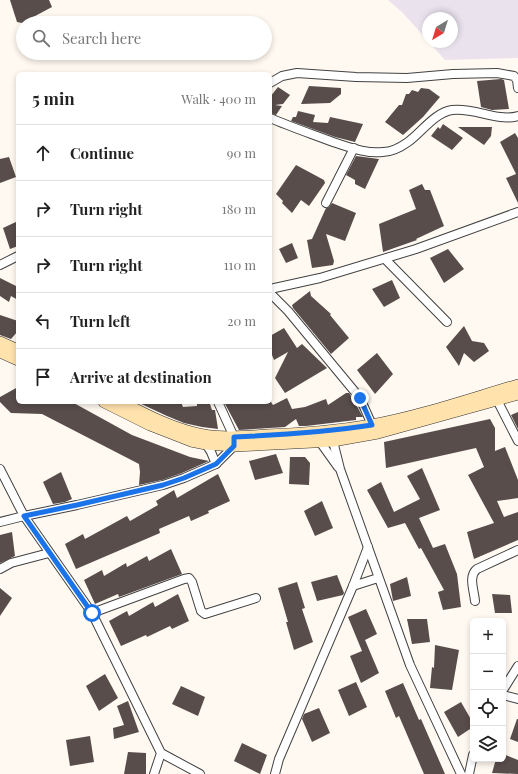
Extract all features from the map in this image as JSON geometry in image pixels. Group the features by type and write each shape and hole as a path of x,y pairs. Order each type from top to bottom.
{"main road":[{"path":"0,342 16,349"},
{"path":"0,352 16,359"},
{"path":"108,404 150,425 177,436 206,444 234,442 320,443 331,436 418,414 518,384"},
{"path":"125,404 169,425 192,433 234,442 250,437 314,432 331,436 378,433 518,394"}],"street":[{"path":"272,82 282,76 297,73 400,78 453,74 496,73 514,76 517,80 518,88"},
{"path":"272,119 303,132 354,148 372,152 385,152 398,148 410,141 438,116 452,110 464,110 505,118 518,116"},
{"path":"326,203 354,148"},
{"path":"272,289 320,278 385,259 518,212"},
{"path":"0,265 16,257"},
{"path":"385,259 447,322"},
{"path":"272,295 288,311 360,398 372,425"},
{"path":"497,400 518,441"},
{"path":"0,522 163,485 184,478 216,464 234,442 219,404"},
{"path":"314,432 320,443 340,469"},
{"path":"331,436 340,469 410,665 461,774"},
{"path":"206,444 216,464"},
{"path":"0,469 24,516 92,613 161,753 200,774"},
{"path":"275,774 279,759 353,586 368,547"},
{"path":"475,601 472,578 474,572 483,566 518,550"},
{"path":"0,569 11,563 50,553"},
{"path":"92,613 189,578 192,582 201,611 205,614 256,598"},
{"path":"353,586 378,578"},
{"path":"506,685 518,666"},
{"path":"506,696 518,699"},
{"path":"154,774 161,753"},
{"path":"469,774 472,762"}],"shaded area":[{"path":"388,0 518,0 518,58 445,60 434,48 458,48 458,12 422,12 422,34 402,12"}],"building":[{"path":"10,0 49,0 52,7 35,16 16,16 16,19"},
{"path":"504,80 509,109 492,110 481,107 477,81"},
{"path":"309,86 341,88 341,94 330,103 301,104"},
{"path":"278,87 290,95 283,104 275,105 282,106 276,115 272,114 272,94"},
{"path":"421,88 429,89 440,97 423,117 403,135 385,122 399,105 402,105 406,94 409,94 412,90 418,92"},
{"path":"298,111 315,115 313,122 328,123 330,117 363,124 355,142 335,137 291,121 293,117 296,117"},
{"path":"443,124 463,138 452,150 431,136 438,127 440,129"},
{"path":"458,127 492,127 491,136 484,145"},
{"path":"515,133 518,138 518,203 506,178 516,174 500,142"},
{"path":"356,156 379,159 365,189 355,184 355,180 346,175"},
{"path":"9,157 16,177 0,183 0,159"},
{"path":"296,165 324,180 325,183 309,206 301,200 292,213 282,203 283,201 276,194"},
{"path":"422,184 425,190 430,190 444,226 416,239 417,240 383,252 379,224 416,209 409,190"},
{"path":"332,203 356,213 345,241 326,234 334,261 333,265 312,268 307,240 312,239 326,208"},
{"path":"16,222 16,247 10,249 3,228"},
{"path":"292,243 298,258 286,263 279,249"},
{"path":"448,249 464,269 444,283 430,258"},
{"path":"0,278 16,286 16,299 11,296 9,302 0,296"},
{"path":"392,280 400,298 384,307 372,289"},
{"path":"310,291 311,296 331,314 330,315 349,338 331,354 292,305"},
{"path":"0,315 16,320 16,333 11,339 0,335"},
{"path":"464,326 472,341 484,343 489,351 474,362 464,353 459,366 446,347"},
{"path":"284,328 297,348 302,344 327,368 285,393 275,378 288,352 274,360 272,355 272,335"},
{"path":"377,353 393,374 375,394 357,370"},
{"path":"16,388 16,404 76,404 132,435 190,457 209,461 162,480 139,485 139,464 42,414 11,413 0,402 0,397"},
{"path":"346,393 349,393 363,417 356,417 356,420 306,426 299,426 296,419 285,427 239,430 225,404 272,404 273,405 287,398 292,409 305,407 326,399 328,405"},
{"path":"141,404 182,404 183,407 197,406 197,404 210,404 212,410 215,410 218,429 184,423"},
{"path":"518,412 518,429 511,415"},
{"path":"490,419 495,428 495,451 505,447 518,480 518,498 497,501 504,517 518,512 518,540 474,559 467,532 494,523 468,475 484,467 476,448 386,468 384,442"},
{"path":"276,454 283,473 255,480 249,461"},
{"path":"290,457 305,457 310,463 309,485 289,484"},
{"path":"422,468 440,510 419,518 433,548 445,544 457,574 461,607 443,610 438,592 444,590 421,548 419,549 405,523 388,528 367,490 381,482 394,512 420,499 407,476"},
{"path":"61,472 72,499 53,504 43,482"},
{"path":"218,474 230,501 191,521 189,516 159,529 160,533 76,569 65,544 83,534 85,539 127,516 130,521 158,505 156,501 174,490 177,498"},
{"path":"322,501 333,528 315,536 304,511"},
{"path":"12,532 15,556 0,563 0,535"},
{"path":"171,549 182,574 119,597 118,594 95,604 84,580 102,570 104,576 126,563 127,567 147,556 149,561"},
{"path":"337,575 344,593 343,595 317,601 311,582"},
{"path":"407,577 411,596 393,601 390,584"},
{"path":"297,582 305,608 302,609 313,642 294,650 278,588"},
{"path":"0,588 12,598 0,616"},
{"path":"178,594 189,621 172,629 170,626 147,637 146,635 121,646 109,621 127,611 129,616 153,602 155,607"},
{"path":"492,594 510,595 512,613 495,613"},
{"path":"366,609 377,634 365,640 379,673 361,683 350,656 362,651 348,617"},
{"path":"407,619 427,619 430,642 412,644"},
{"path":"435,645 459,650 452,690 430,688 432,667 434,668"},
{"path":"105,674 118,698 99,711 86,686"},
{"path":"356,682 367,707 349,716 338,690"},
{"path":"403,683 419,720 421,719 445,774 424,774 399,716 396,718 385,691"},
{"path":"181,686 205,697 198,716 172,704"},
{"path":"128,701 139,732 114,739 113,728 124,725 117,706"},
{"path":"461,702 470,718 470,729 458,737 444,712"},
{"path":"319,708 330,733 312,742 302,719 304,714"},
{"path":"518,719 518,742 510,739"},
{"path":"90,736 94,762 70,766 66,740"},
{"path":"242,743 267,755 260,774 234,761"},
{"path":"128,752 146,753 146,774 124,774"},
{"path":"506,755 518,760 518,774 492,773 495,762 506,762"}],"route":[{"path":"92,613 24,516 163,485 184,478 216,464 234,446 234,437 330,431 372,425 369,414 360,398"}]}
